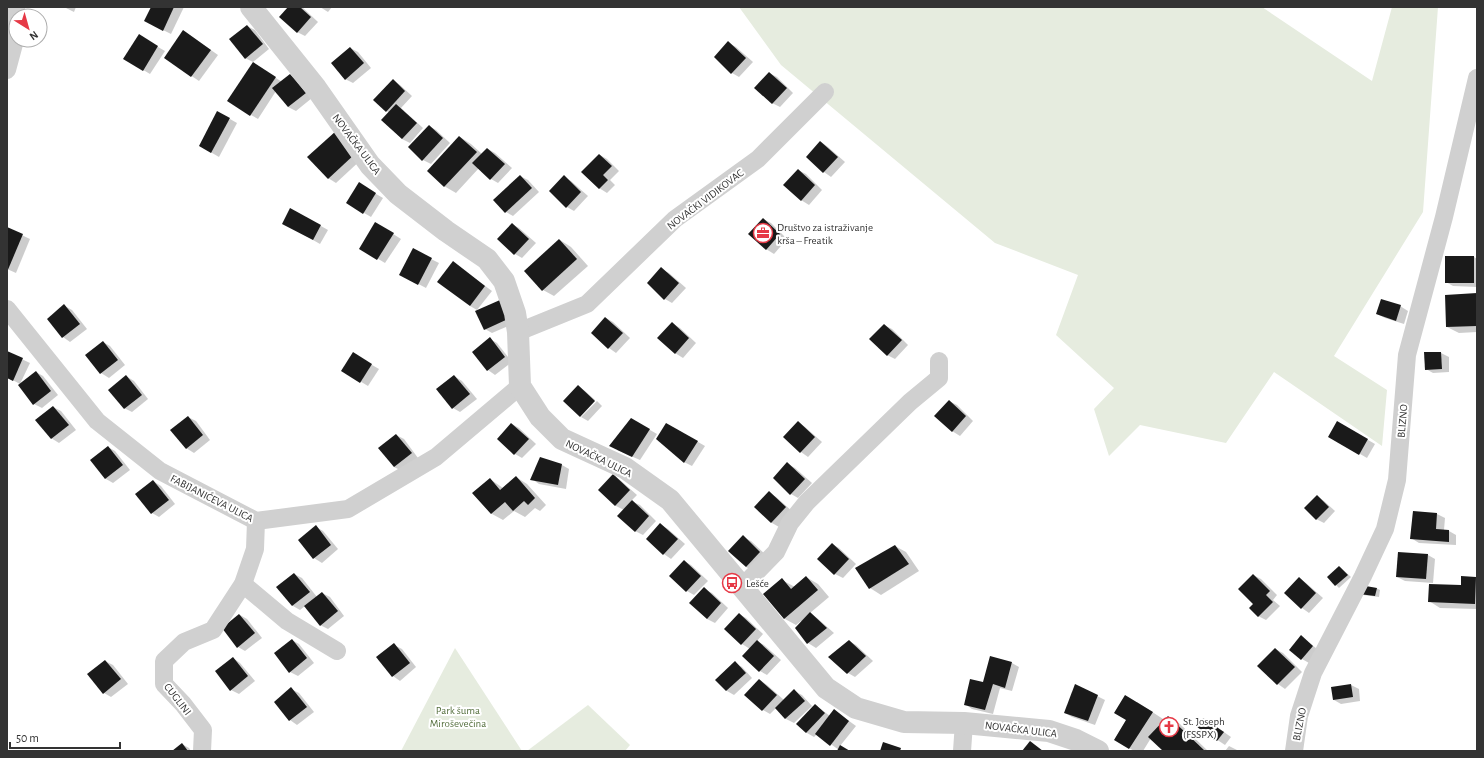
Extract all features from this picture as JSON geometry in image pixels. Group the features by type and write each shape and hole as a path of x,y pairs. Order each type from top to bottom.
{"street":[{"path":"7,70 14,44 16,7"},
{"name":"NOVAČKA ULICA","path":"251,7 316,88 370,165 398,194 446,231 487,259 504,282 515,313 518,332 520,386 540,417 562,439 625,468 670,500 826,688 856,708 904,722 964,723 1049,731 1076,740 1098,751"},
{"name":"BLIZNO","path":"1294,751 1300,716 1313,673 1363,576 1385,529 1397,480 1407,355 1444,217 1477,78"},
{"name":"NOVAČKI VIDIKOVAC","path":"518,332 587,304 675,219 758,159 825,92"},
{"name":"FABIJANIĆEVA ULICA","path":"7,309 97,421 160,471 256,521 348,509 436,458 520,386"},
{"path":"742,587 776,552 790,524 806,502 910,402 939,378 939,361"},
{"name":"CUGLINI","path":"202,751 203,730 164,684 164,661 184,642 213,630 243,584 255,549 256,521"},
{"path":"243,584 287,621 338,651"},
{"path":"962,751 964,723"}],"green space":[{"path":"739,7 1262,7 1372,81 1392,7 1438,7 1423,212 1334,356 1387,390 1382,446 1274,372 1226,443 1140,425 1109,456 1094,409 1114,388 1056,335 1078,275 995,243 781,65"},
{"name":"Park šuma Miroševečina","path":"455,648 522,751 401,751"},
{"path":"588,705 630,745 625,751 527,751"}],"building":[{"path":"151,7 174,7 163,31 144,21"},
{"path":"288,7 300,7 311,17 297,33 279,17"},
{"path":"247,25 263,44 245,59 229,39"},
{"path":"183,30 211,50 191,77 164,58"},
{"path":"139,34 158,46 143,71 123,59"},
{"path":"728,41 746,58 731,74 714,57"},
{"path":"350,47 364,63 345,80 331,63"},
{"path":"253,62 276,77 250,116 227,101"},
{"path":"769,72 787,88 772,104 754,88"},
{"path":"290,74 306,93 288,107 272,88"},
{"path":"393,79 405,91 386,112 373,100"},
{"path":"396,104 417,123 402,139 381,120"},
{"path":"217,111 230,118 211,153 199,146"},
{"path":"429,125 443,138 422,161 408,147"},
{"path":"336,131 356,153 328,179 307,157"},
{"path":"459,136 477,152 444,187 427,171"},
{"path":"820,141 838,157 823,173 806,157"},
{"path":"487,148 505,164 490,180 472,163"},
{"path":"599,154 612,166 603,175 608,180 599,189 581,172"},
{"path":"798,169 815,185 801,201 783,185"},
{"path":"520,175 532,188 505,213 493,200"},
{"path":"564,175 581,192 566,208 549,191"},
{"path":"359,182 376,193 363,214 346,203"},
{"path":"290,208 321,225 313,240 282,224"},
{"path":"763,218 780,234 766,250 748,234"},
{"path":"375,222 394,233 377,260 359,249"},
{"path":"512,223 529,239 514,255 497,239"},
{"path":"7,227 23,234 7,272"},
{"path":"559,239 577,259 542,291 524,271"},
{"path":"413,248 432,258 418,285 399,275"},
{"path":"1445,256 1474,256 1474,283 1445,283"},
{"path":"453,261 485,286 470,306 437,282"},
{"path":"661,267 679,283 664,300 647,283"},
{"path":"1477,293 1477,326 1446,327 1445,295"},
{"path":"1381,299 1401,305 1396,321 1376,314"},
{"path":"500,300 508,319 484,330 475,311"},
{"path":"64,304 80,324 62,338 47,319"},
{"path":"605,317 623,333 608,349 591,333"},
{"path":"672,322 689,338 675,354 657,338"},
{"path":"884,324 902,340 887,356 869,339"},
{"path":"490,337 505,357 487,371 472,352"},
{"path":"103,341 118,360 100,374 85,355"},
{"path":"7,351 23,358 13,381 7,378"},
{"path":"353,352 372,364 360,383 341,371"},
{"path":"1424,352 1441,352 1442,369 1425,370"},
{"path":"36,371 51,391 33,405 18,385"},
{"path":"126,375 142,395 124,409 108,390"},
{"path":"454,375 470,394 452,409 436,389"},
{"path":"578,385 595,401 580,417 563,401"},
{"path":"949,400 966,416 952,432 934,416"},
{"path":"53,406 69,425 51,439 35,420"},
{"path":"188,416 203,435 186,449 170,430"},
{"path":"631,418 650,429 632,457 609,446"},
{"path":"798,421 815,437 800,453 783,437"},
{"path":"1337,421 1368,439 1359,455 1328,437"},
{"path":"511,423 529,439 514,455 497,439"},
{"path":"666,423 698,441 684,463 656,439"},
{"path":"396,434 412,453 394,467 378,448"},
{"path":"108,446 123,465 105,479 90,460"},
{"path":"540,457 562,464 558,485 530,480"},
{"path":"787,462 805,479 790,495 773,478"},
{"path":"613,474 630,490 615,506 598,490"},
{"path":"516,476 535,498 528,505 524,501 513,511 505,502 491,514 472,493 490,478 500,490"},
{"path":"153,480 169,500 151,514 135,494"},
{"path":"769,491 786,507 771,523 754,507"},
{"path":"1317,495 1329,507 1316,520 1304,508"},
{"path":"632,500 649,516 635,532 617,516"},
{"path":"1413,511 1437,513 1436,529 1449,530 1449,542 1410,539"},
{"path":"660,523 678,539 663,555 646,539"},
{"path":"316,525 331,545 313,559 298,540"},
{"path":"743,535 760,552 746,567 728,551"},
{"path":"832,543 849,559 834,575 817,559"},
{"path":"895,545 909,564 869,589 855,568"},
{"path":"1398,552 1428,554 1426,579 1396,577"},
{"path":"684,560 701,576 686,592 669,576"},
{"path":"1339,566 1348,575 1335,586 1327,577"},
{"path":"294,573 310,592 292,606 276,587"},
{"path":"1253,574 1270,591 1266,595 1273,602 1258,617 1249,608 1253,604 1238,589"},
{"path":"806,576 818,590 784,619 763,594 782,578 791,589"},
{"path":"1461,576 1476,577 1475,604 1428,602 1429,584 1461,585"},
{"path":"1299,577 1316,593 1301,609 1284,593"},
{"path":"1360,585 1377,588 1375,596 1359,594"},
{"path":"704,587 721,603 707,619 689,603"},
{"path":"322,592 338,611 320,626 304,606"},
{"path":"810,612 827,628 807,644 795,628"},
{"path":"739,613 756,629 741,645 724,629"},
{"path":"239,614 255,633 237,648 222,628"},
{"path":"1301,635 1313,646 1301,660 1289,650"},
{"path":"292,639 307,658 289,673 274,653"},
{"path":"757,640 774,656 759,672 742,656"},
{"path":"849,640 866,656 847,674 828,657"},
{"path":"394,643 410,663 392,677 376,657"},
{"path":"1275,648 1295,667 1277,685 1257,666"},
{"path":"990,656 1012,662 1005,688 993,684 985,710 964,705 970,679 983,682"},
{"path":"233,657 248,676 230,691 215,671"},
{"path":"105,660 121,679 103,694 87,674"},
{"path":"735,661 746,673 726,691 715,680"},
{"path":"759,679 777,695 762,711 744,695"},
{"path":"1075,684 1098,695 1088,721 1064,713"},
{"path":"1351,684 1353,697 1333,700 1331,687"},
{"path":"291,687 307,707 289,721 274,702"},
{"path":"794,689 805,701 785,719 775,708"},
{"path":"1125,695 1153,712 1129,749 1114,740 1126,720 1114,713"},
{"path":"815,704 825,713 806,733 796,724"},
{"path":"834,709 849,721 830,746 815,734"},
{"name":"St. Joseph (FSSPX)","path":"1168,716 1205,751 1163,751 1148,737"},
{"path":"1203,718 1224,732 1217,741 1197,727"},
{"path":"1030,741 1043,751 1022,751"},
{"path":"883,742 901,748 900,751 880,751"},
{"path":"182,743 188,751 172,751"},
{"path":"840,745 850,751 837,751"}],"place":[{"name":"Društvo za istraživanje krša – Freatik","path":"763,233"},
{"name":"Lešće","path":"732,583"},
{"name":"St. Joseph (FSSPX)","path":"1169,727"}]}
